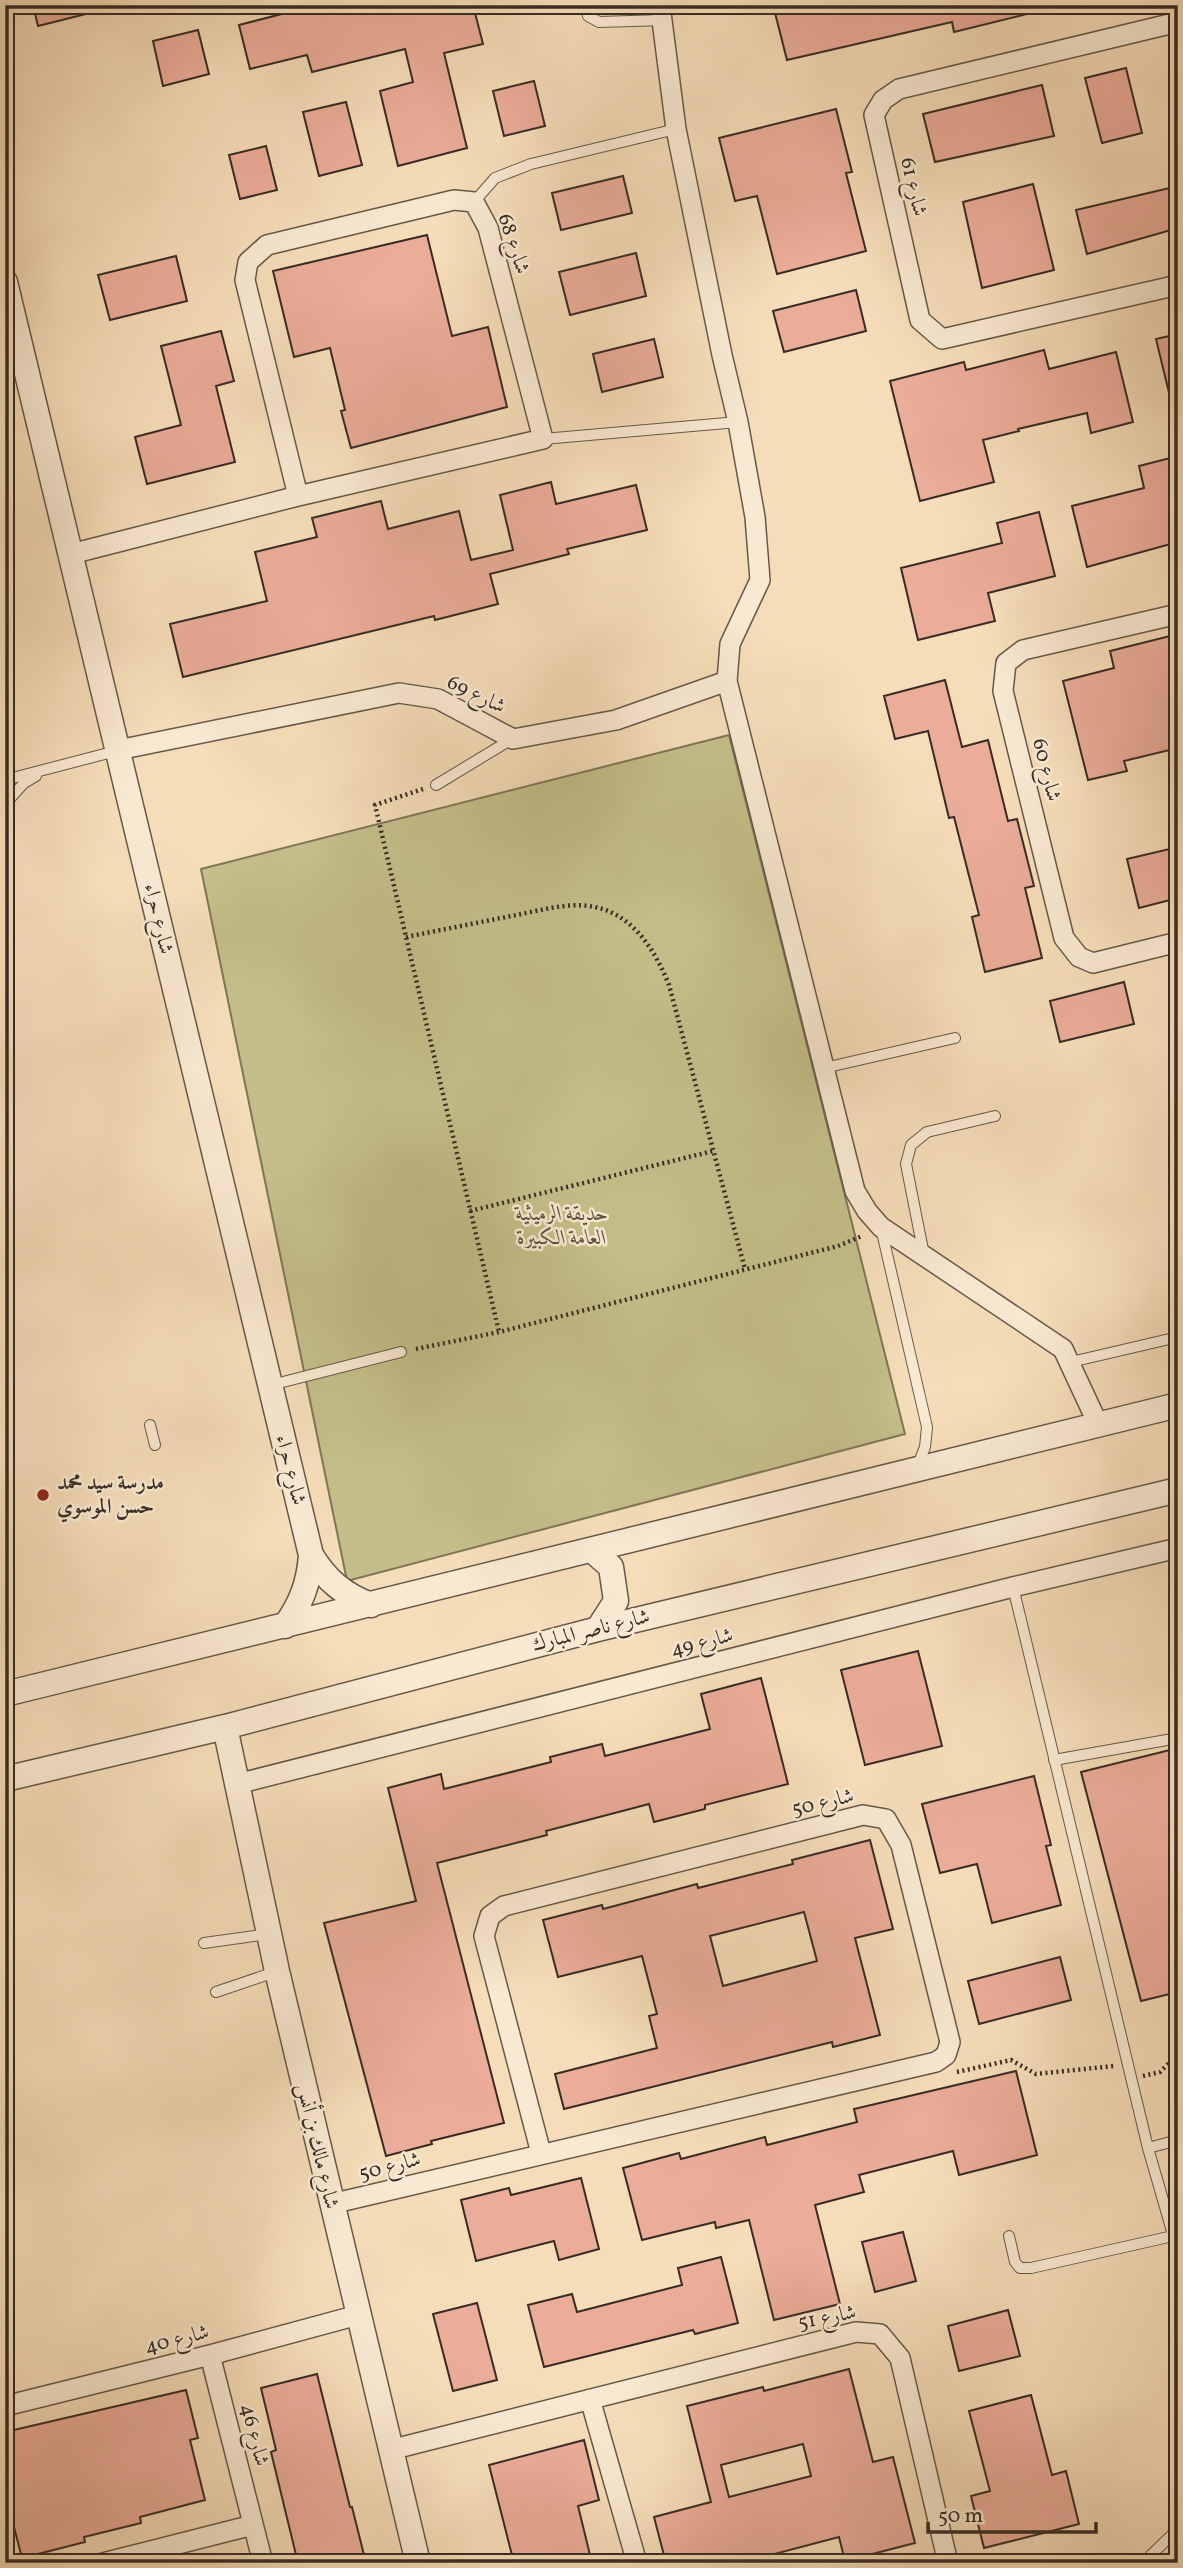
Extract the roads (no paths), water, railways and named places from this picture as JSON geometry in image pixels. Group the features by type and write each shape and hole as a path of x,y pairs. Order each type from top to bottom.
{"street":[{"path":"662,13 676,129 738,422 755,517 760,580 730,644 727,681 855,1191 881,1227 1063,1349 1098,1424"},
{"name":"شارع 61","path":"1178,22 898,89 883,100 874,116 920,320 942,340 1178,285"},
{"name":"شارع 68","path":"298,496 245,281 248,262 267,246 454,200 474,202 488,228 543,439"},
{"name":"شارع حراء","path":"7,296 311,1555 318,1568 339,1589 371,1605"},
{"path":"71,554 298,496 543,439"},
{"name":"شارع 60","path":"1178,614 1023,650 1006,663 1003,691 1064,938 1079,957 1093,963 1178,942"},
{"name":"شارع 69","path":"118,750 398,694 438,699 513,739 615,720 727,681"},
{"path":"5,1694 1178,1405"},
{"name":"شارع ناصر المبارك","path":"5,1779 225,1727 598,1629 1178,1490"},
{"name":"شارع 49","path":"237,1784 1013,1587 1178,1548"},
{"path":"593,1551 611,1567 616,1601 598,1629"},
{"name":"شارع حراء","path":"285,1626 307,1586 311,1555"},
{"path":"5,1705 18,1701 40,1686"},
{"name":"شارع مالك بن أنس","path":"225,1727 277,1971 418,2563"},
{"name":"شارع 50","path":"331,2204 929,2063 946,2055 950,2042 901,1845 886,1819 863,1815 504,1906 490,1916 484,1936 541,2153"},
{"name":"شارع 40","path":"5,2406 358,2315"},
{"name":"شارع 51","path":"390,2450 856,2332 880,2334 900,2358 948,2563"},
{"name":"شارع 46","path":"211,2355 263,2563"},
{"path":"590,2399 637,2563"},
{"path":"103,2563 253,2525"}],"lane":[{"path":"586,5 588,16 599,22 662,13"},
{"path":"474,202 495,178 531,164 676,129"},
{"path":"543,439 738,422"},
{"path":"436,785 513,739"},
{"path":"5,780 118,750"},
{"path":"5,804 24,783 44,771"},
{"path":"824,1068 955,1038"},
{"path":"924,1256 906,1164 912,1145 927,1132 995,1116"},
{"path":"881,1227 927,1427 925,1447 916,1470"},
{"path":"1070,1362 1178,1337"},
{"path":"270,1385 401,1352"},
{"path":"150,1425 155,1445"},
{"path":"1013,1587 1148,2148 1178,2252"},
{"path":"1054,1760 1178,1738"},
{"path":"204,1943 269,1934"},
{"path":"216,1992 277,1971"},
{"path":"1148,2148 1178,2140"},
{"path":"1009,2236 1015,2262 1020,2268 1031,2268 1173,2236"},
{"path":"1147,2563 1150,2556 1178,2529"}],"place":[{"name":"مدرسة سيد محمد حسن الموسوي","path":"43,1495"}],"park label":[{"name":"حديقة الرميثية العامة الكبيرة","path":"562,1226"}]}
